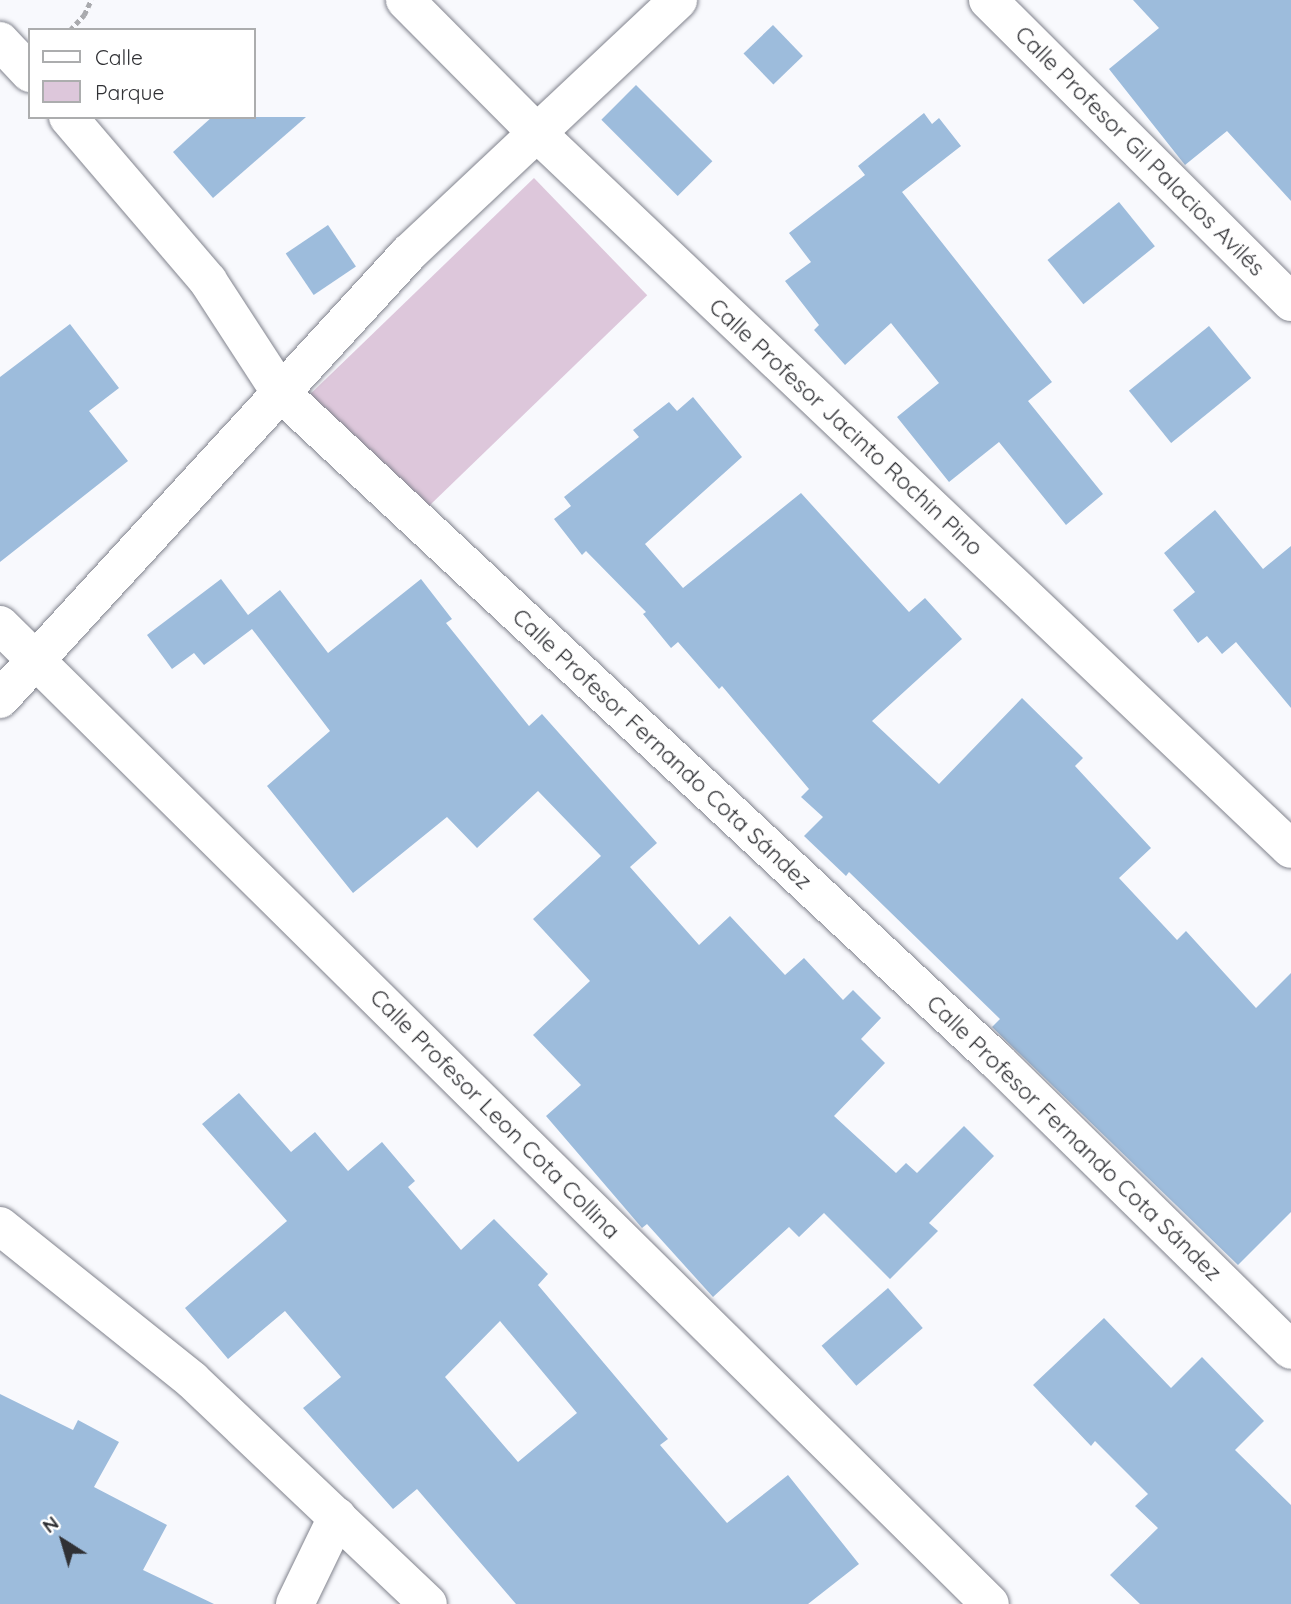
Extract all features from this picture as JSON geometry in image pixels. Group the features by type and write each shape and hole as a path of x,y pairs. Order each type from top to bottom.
{"street":[{"name":"Calle Profesor Jacinto Rochin Pino","path":"405,0 538,134 1291,849"},
{"path":"0,699 408,253 678,0"},
{"name":"Calle Profesor Gil Palacios Avilés","path":"988,0 1291,302"},
{"path":"0,41 28,71"},
{"name":"Calle Profesor Fernando Cota Sández","path":"70,119 208,281 280,392 997,1061 1291,1350"},
{"name":"Calle Profesor Leon Cota Collina","path":"0,625 990,1604"},
{"path":"0,1226 192,1380 337,1517 422,1602"},
{"path":"295,1604 337,1517"}],"path":[{"path":"71,28 91,0"}],"green space":[{"path":"534,178 647,295 420,515 307,398"}],"building":[{"path":"1133,0 1291,0 1291,201 1227,131 1185,165 1109,69 1159,28"},
{"path":"773,25 803,56 773,84 744,53"},
{"path":"636,85 712,161 678,196 601,120"},
{"path":"924,113 932,124 939,118 961,146 902,192 1052,382 1028,401 1103,494 1066,525 999,442 949,482 897,417 939,383 891,323 845,365 814,330 819,325 785,281 811,262 789,233 865,175 858,166"},
{"path":"306,117 213,198 173,152 210,119"},
{"path":"1119,202 1155,246 1083,304 1048,260"},
{"path":"328,225 356,266 314,295 286,254"},
{"path":"70,324 119,388 89,411 128,461 0,562 0,377"},
{"path":"1209,326 1251,378 1171,443 1129,391"},
{"path":"693,397 742,457 645,544 683,588 801,493 909,612 925,598 962,639 872,721 939,784 1022,698 1083,758 1075,766 1151,848 1119,878 1177,940 1186,931 1256,1008 1291,973 1291,1212 1238,1265 992,1027 1000,1019 849,872 846,876 804,836 823,817 801,797 809,789 722,686 719,689 678,642 671,648 643,614 646,612 586,551 582,555 554,519 571,506 564,497 639,437 633,430 669,402 677,411"},
{"path":"1215,510 1263,569 1291,546 1291,708 1236,642 1222,654 1207,636 1198,643 1173,610 1195,592 1164,553"},
{"path":"221,579 248,615 280,590 328,653 421,579 452,619 446,623 529,726 542,714 657,843 630,867 699,945 730,916 785,975 804,958 843,1000 853,990 881,1018 861,1039 885,1063 834,1116 896,1173 906,1163 917,1173 964,1126 994,1156 929,1223 938,1231 890,1279 824,1213 799,1237 789,1227 713,1297 647,1224 642,1228 546,1116 581,1085 533,1035 590,981 533,919 601,856 538,791 477,848 447,817 353,893 267,786 330,731 252,629 204,665 194,653 172,669 147,635"},
{"path":"239,1093 291,1152 315,1132 348,1171 382,1142 415,1181 408,1187 461,1250 494,1219 548,1274 538,1285 668,1439 660,1445 727,1523 788,1475 859,1564 808,1604 516,1604 417,1489 393,1509 303,1408 341,1377 285,1311 228,1359 185,1308 287,1221 202,1124","holes":["500,1321 577,1413 518,1462 445,1377"]},
{"path":"888,1288 923,1328 856,1386 822,1346"},
{"path":"1104,1318 1171,1388 1202,1357 1264,1421 1235,1450 1291,1505 1291,1604 1140,1604 1110,1575 1158,1528 1135,1506 1148,1494 1095,1441 1091,1446 1033,1385"},
{"path":"0,1394 73,1430 78,1420 119,1442 94,1487 167,1525 143,1570 214,1604 0,1604"}]}
